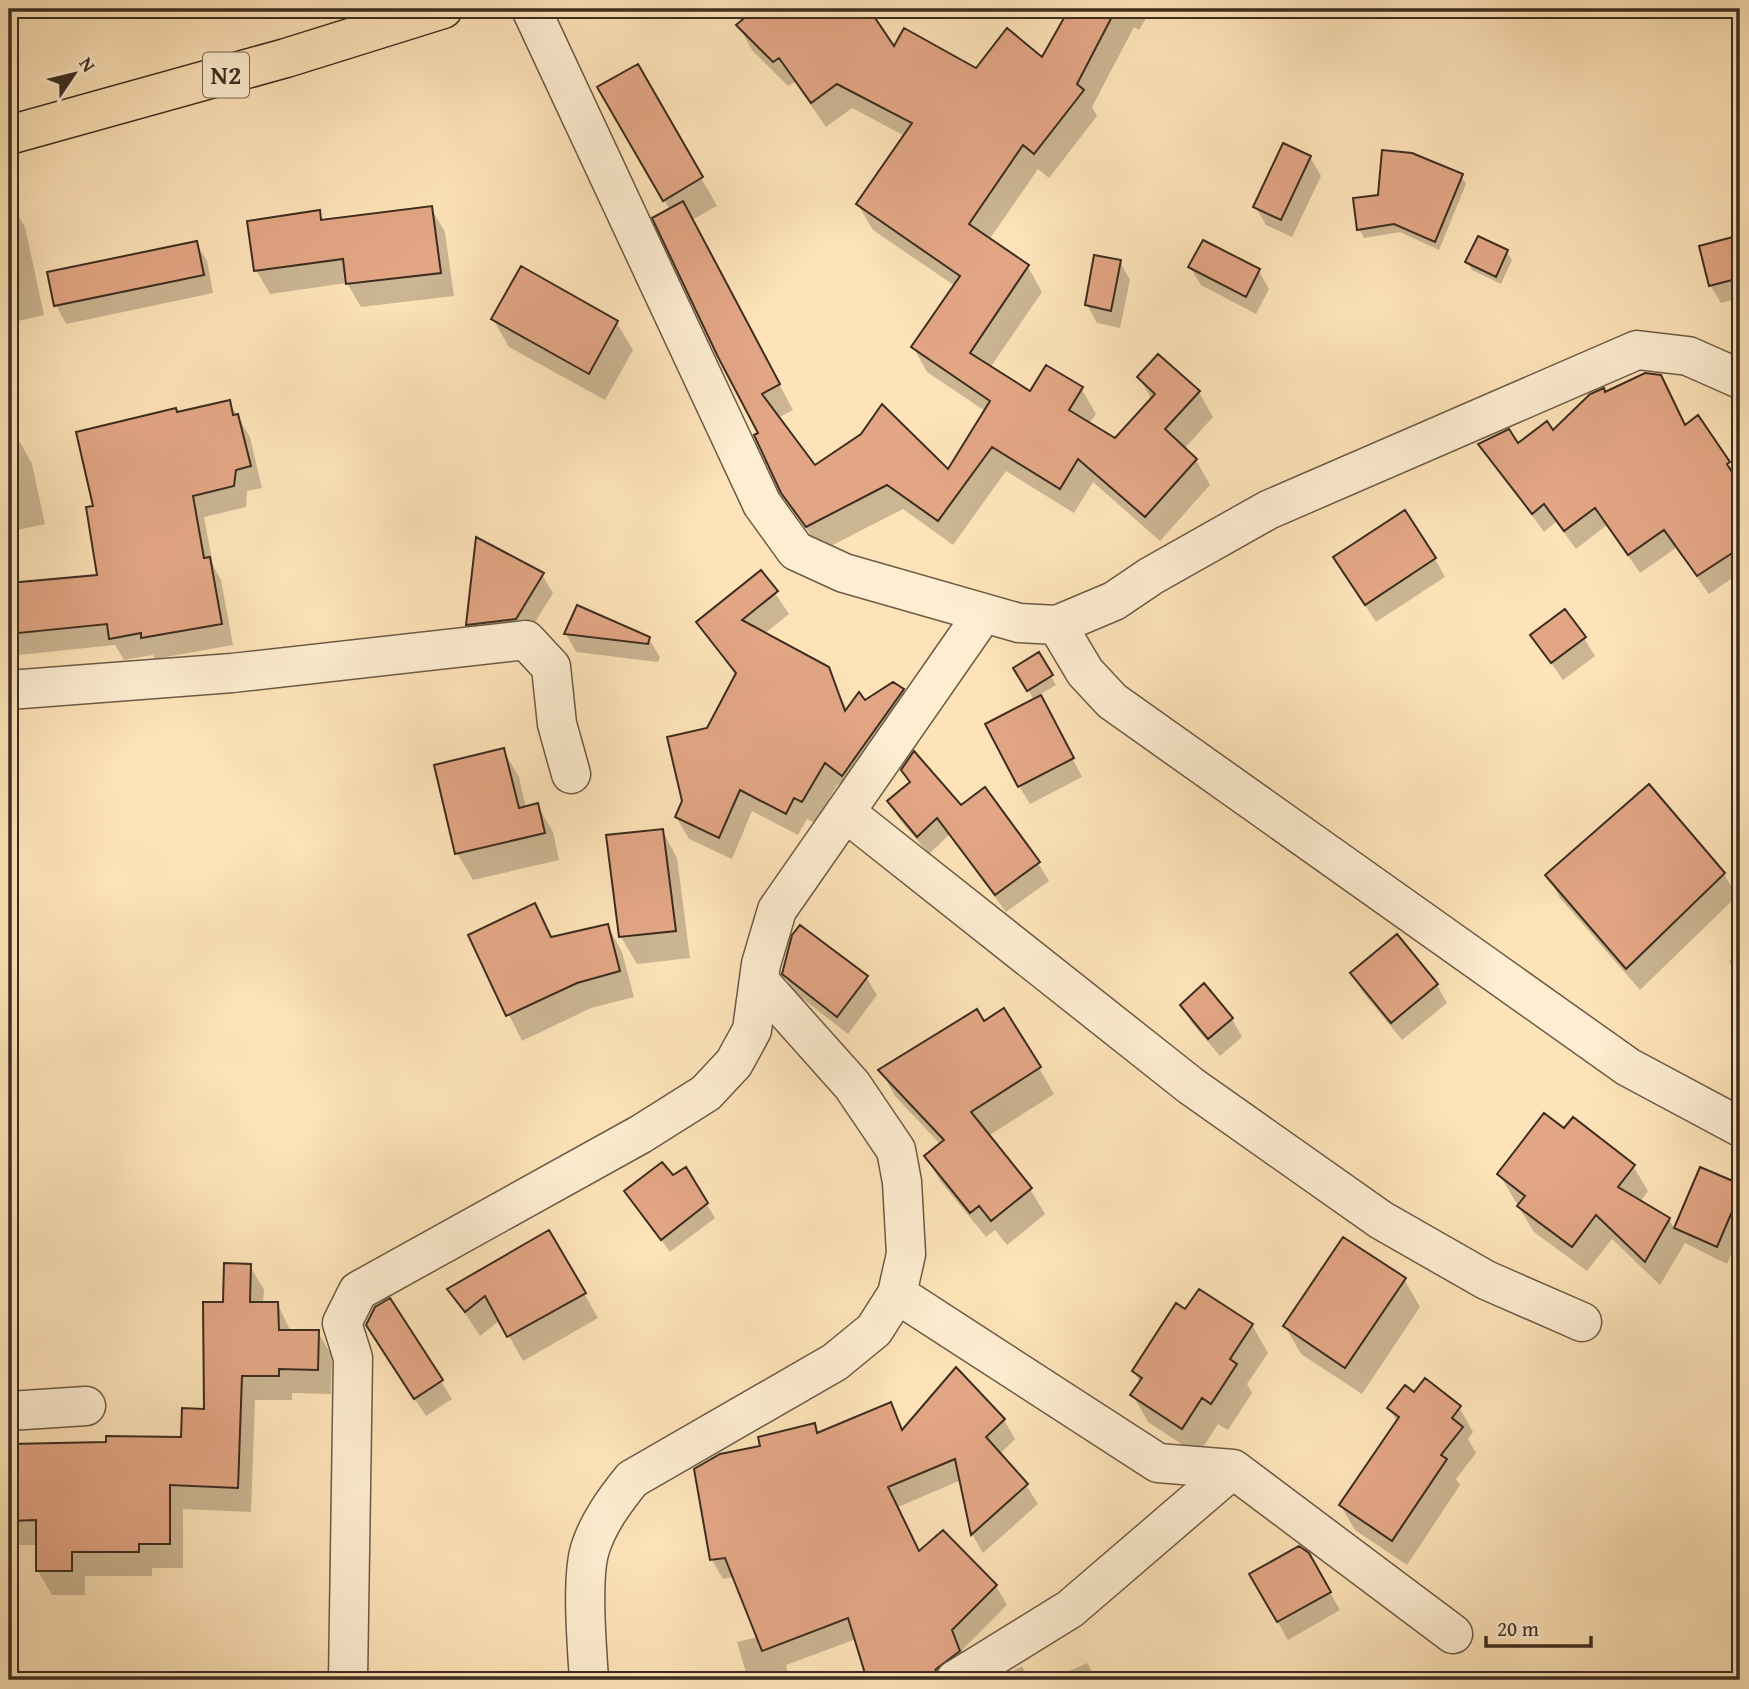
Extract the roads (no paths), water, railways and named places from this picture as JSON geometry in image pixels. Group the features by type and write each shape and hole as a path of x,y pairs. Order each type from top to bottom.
{"highway":[{"name":"N2","path":"9,135 286,58 443,9"}],"street":[{"path":"531,9 762,504 796,551 844,573 1019,623 1057,625 1114,601 1151,576 1268,510 1637,350 1688,356 1740,379"},
{"path":"348,1680 353,1359 342,1324 358,1291 641,1134 706,1093 734,1063 752,1030 761,964 777,910 983,614"},
{"path":"1057,625 1085,671 1112,701 1628,1068 1740,1127"},
{"path":"9,690 271,669 526,640 551,667 557,724 572,774"},
{"path":"845,811 1191,1086 1381,1220 1486,1280 1582,1322"},
{"path":"589,1680 586,1628 589,1550 608,1509 632,1479 835,1362 874,1330 897,1294 905,1254 902,1182 897,1150 852,1085 760,982"},
{"path":"897,1294 1158,1463 1233,1469 1453,1634"},
{"path":"9,1411 86,1406"},
{"path":"955,1680 1070,1609 1233,1469"}]}
